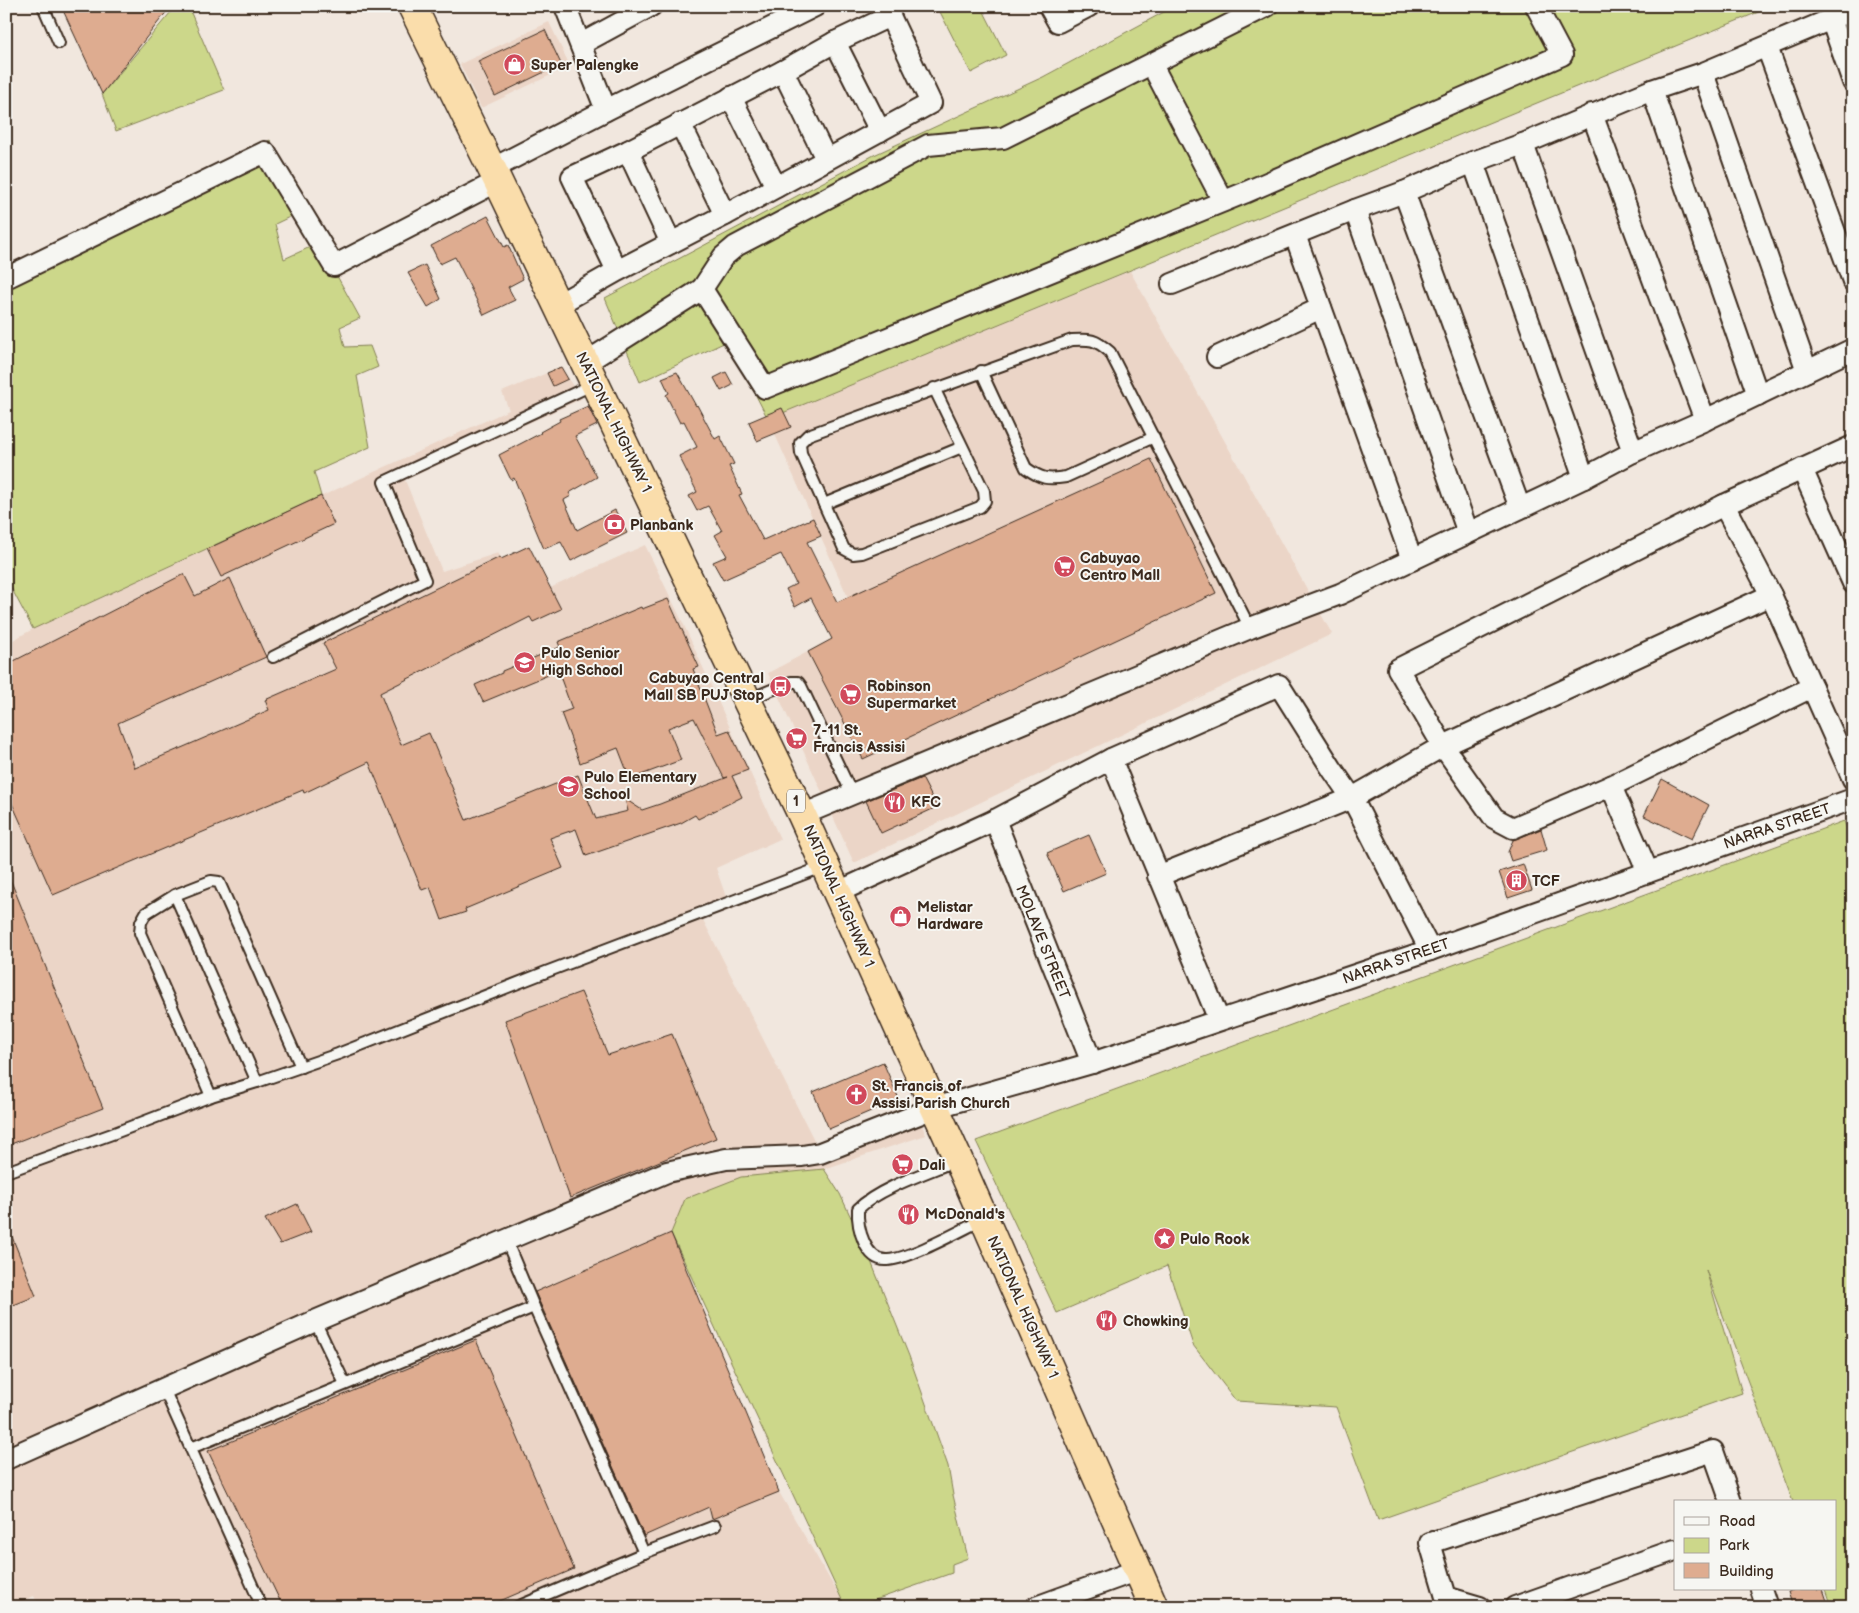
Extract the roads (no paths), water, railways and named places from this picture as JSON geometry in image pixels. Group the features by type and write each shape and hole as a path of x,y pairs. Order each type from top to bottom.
{"highway":[{"name":"NATIONAL HIGHWAY 1","path":"412,6 826,865 1154,1607"}],"street":[{"path":"565,6 606,110"},
{"path":"581,44 651,6"},
{"path":"6,278 265,152 334,266 606,110 815,6"},
{"path":"1049,6 1058,22 1089,6"},
{"path":"590,373 702,289 723,257 736,246 928,145 1003,138 1267,6"},
{"path":"702,289 765,388 1244,194 1562,55 1536,6"},
{"path":"1172,284 1404,192 1473,162 1523,144 1652,90 1702,74 1853,10"},
{"path":"557,305 931,103 890,16 835,42 628,151 572,177 617,271"},
{"path":"1832,19 1853,82"},
{"path":"835,42 880,131"},
{"path":"1767,47 1853,281"},
{"path":"1152,65 1223,201"},
{"path":"783,71 826,159"},
{"path":"1702,74 1807,372"},
{"path":"1652,90 1758,395"},
{"path":"731,97 776,187"},
{"path":"1592,114 1705,420"},
{"path":"680,123 725,215"},
{"path":"1523,144 1633,452"},
{"path":"628,151 671,243"},
{"path":"1473,162 1584,478"},
{"path":"1404,192 1520,508"},
{"path":"1355,210 1468,533"},
{"path":"1295,235 1412,560"},
{"path":"1217,357 1321,308"},
{"path":"802,815 1250,628 1340,594 1584,478 1633,452 1705,420 1853,349"},
{"path":"1812,687 1610,786 1513,828 1494,818 1443,746 1398,669 1724,505 1853,446"},
{"path":"1802,469 1853,584"},
{"path":"1724,505 1771,595 1853,779"},
{"path":"1158,876 1352,798 1443,746 1771,595"},
{"path":"838,892 995,820 1111,759 1279,685 1352,798 1430,950"},
{"path":"1111,759 1219,1020"},
{"path":"1610,786 1648,872"},
{"name":"NARRA STREET","path":"6,1459 163,1387 315,1321 668,1172 726,1159 802,1156 820,1152 934,1108 1092,1063 1430,950 1853,799"},
{"name":"MOLAVE STREET","path":"995,820 1092,1063"},
{"path":"1480,1607 1446,1597 1430,1543 1713,1451 1730,1500"},
{"path":"1515,1607 1674,1550"},
{"path":"1036,1607 1138,1570"}],"lane":[{"path":"42,6 59,43"},
{"path":"934,388 984,491 985,501 980,507 862,553 853,554 844,549 801,452 800,443 808,435 934,388 1072,340 1085,339 1097,342 1110,352 1250,628"},
{"path":"981,372 1026,468 1038,477 1052,479 1066,477 1154,437"},
{"path":"273,657 425,580 384,482 590,373"},
{"path":"824,504 962,447"},
{"path":"747,700 792,682 798,682 852,794"},
{"path":"6,1172 211,1096 338,1054 826,865"},
{"path":"211,1096 140,933 141,922 146,913 175,895 211,881 219,882 301,1067"},
{"path":"175,895 257,1082"},
{"path":"958,1160 876,1195 863,1204 858,1209 857,1220 865,1245 877,1258 888,1260 911,1254 984,1219"},
{"path":"506,1240 644,1553"},
{"path":"191,1448 534,1307"},
{"path":"315,1321 345,1384"},
{"path":"163,1387 262,1607"},
{"path":"517,1607 644,1553 715,1526"}],"place":[{"name":"Super Palengke","path":"515,65"},
{"name":"Planbank","path":"614,525"},
{"name":"Cabuyao Centro Mall","path":"1064,567"},
{"name":"Pulo Senior High School","path":"525,662"},
{"name":"Cabuyao Central Mall SB PUJ Stop","path":"780,687"},
{"name":"Robinson Supermarket","path":"851,695"},
{"name":"7-11 St. Francis Assisi","path":"797,739"},
{"name":"Pulo Elementary School","path":"568,786"},
{"name":"KFC","path":"895,802"},
{"name":"TCF","path":"1516,881"},
{"name":"Melistar Hardware","path":"901,916"},
{"name":"St. Francis of Assisi Parish Church","path":"856,1095"},
{"name":"Dali","path":"903,1165"},
{"name":"McDonald's","path":"909,1214"},
{"name":"Pulo Rook","path":"1164,1239"},
{"name":"Chowking","path":"1107,1321"}]}
